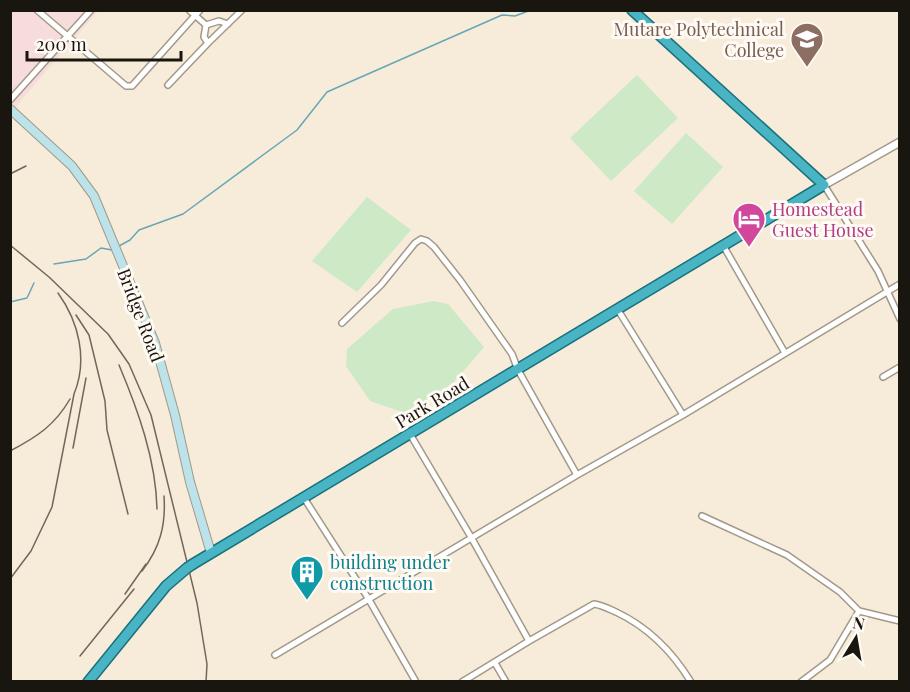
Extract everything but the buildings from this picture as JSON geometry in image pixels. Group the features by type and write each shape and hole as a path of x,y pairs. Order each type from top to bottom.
{"highway":[{"path":"632,10 824,185"},
{"name":"Park Road","path":"88,681 166,586 190,566 824,185"}],"main road":[{"name":"Bridge Road","path":"10,110 72,166 94,196 155,343 175,415 190,482 211,553"}],"street":[{"path":"38,10 126,86 132,86 200,10"},
{"path":"10,100 91,10"},
{"path":"189,10 206,25"},
{"path":"168,85 242,10"},
{"path":"206,25 219,21 228,24"},
{"path":"206,25 204,37 208,43"},
{"path":"900,142 824,185 878,272 900,319"},
{"path":"342,323 381,285 418,240 427,241 460,280 512,354 518,370 577,475"},
{"path":"724,247 785,353"},
{"path":"275,655 471,537 683,415 900,284"},
{"path":"618,310 683,415"},
{"path":"883,377 900,368"},
{"path":"410,434 529,641"},
{"path":"304,498 368,598 416,681"},
{"path":"702,516 787,555 840,592 860,611 900,621"},
{"path":"462,681 591,605 598,604 632,620 652,634 692,681"},
{"path":"801,681 817,672 830,660 860,611"},
{"path":"495,663 506,681"}],"shaded area":[{"path":"11,11 98,11 12,111 11,110"}],"green space":[{"path":"637,75 678,118 611,181 570,138"},
{"path":"686,133 723,167 672,224 634,191"},
{"path":"367,197 411,230 357,292 312,261"},
{"path":"434,301 448,304 484,347 454,382 414,409 402,412 370,401 346,366 347,349 393,309"}],"waterway":[{"path":"119,246 130,240 139,230 183,214 297,130 327,92 502,15 515,16 531,10"},
{"path":"54,264 86,259 101,248 112,250"},
{"path":"10,302 27,298 34,283"}],"railway":[{"path":"10,174 26,166"},
{"path":"10,245 49,277 108,334 129,364 151,415 197,603 207,664 206,682"},
{"path":"10,579 31,551 52,507 78,381 81,355 79,342 71,316 58,293"},
{"path":"76,315 89,335 105,401 107,430 128,514"},
{"path":"119,365 150,454 157,509"},
{"path":"73,448 86,378"},
{"path":"10,451 44,430 70,399"},
{"path":"142,571 161,536 164,496"},
{"path":"125,594 146,564"},
{"path":"80,656 134,589"}],"place":[{"name":"Mutare Polytechnical College","path":"807,68"},
{"name":"Homestead Guest House","path":"749,248"},
{"name":"building under construction","path":"307,601"}]}
